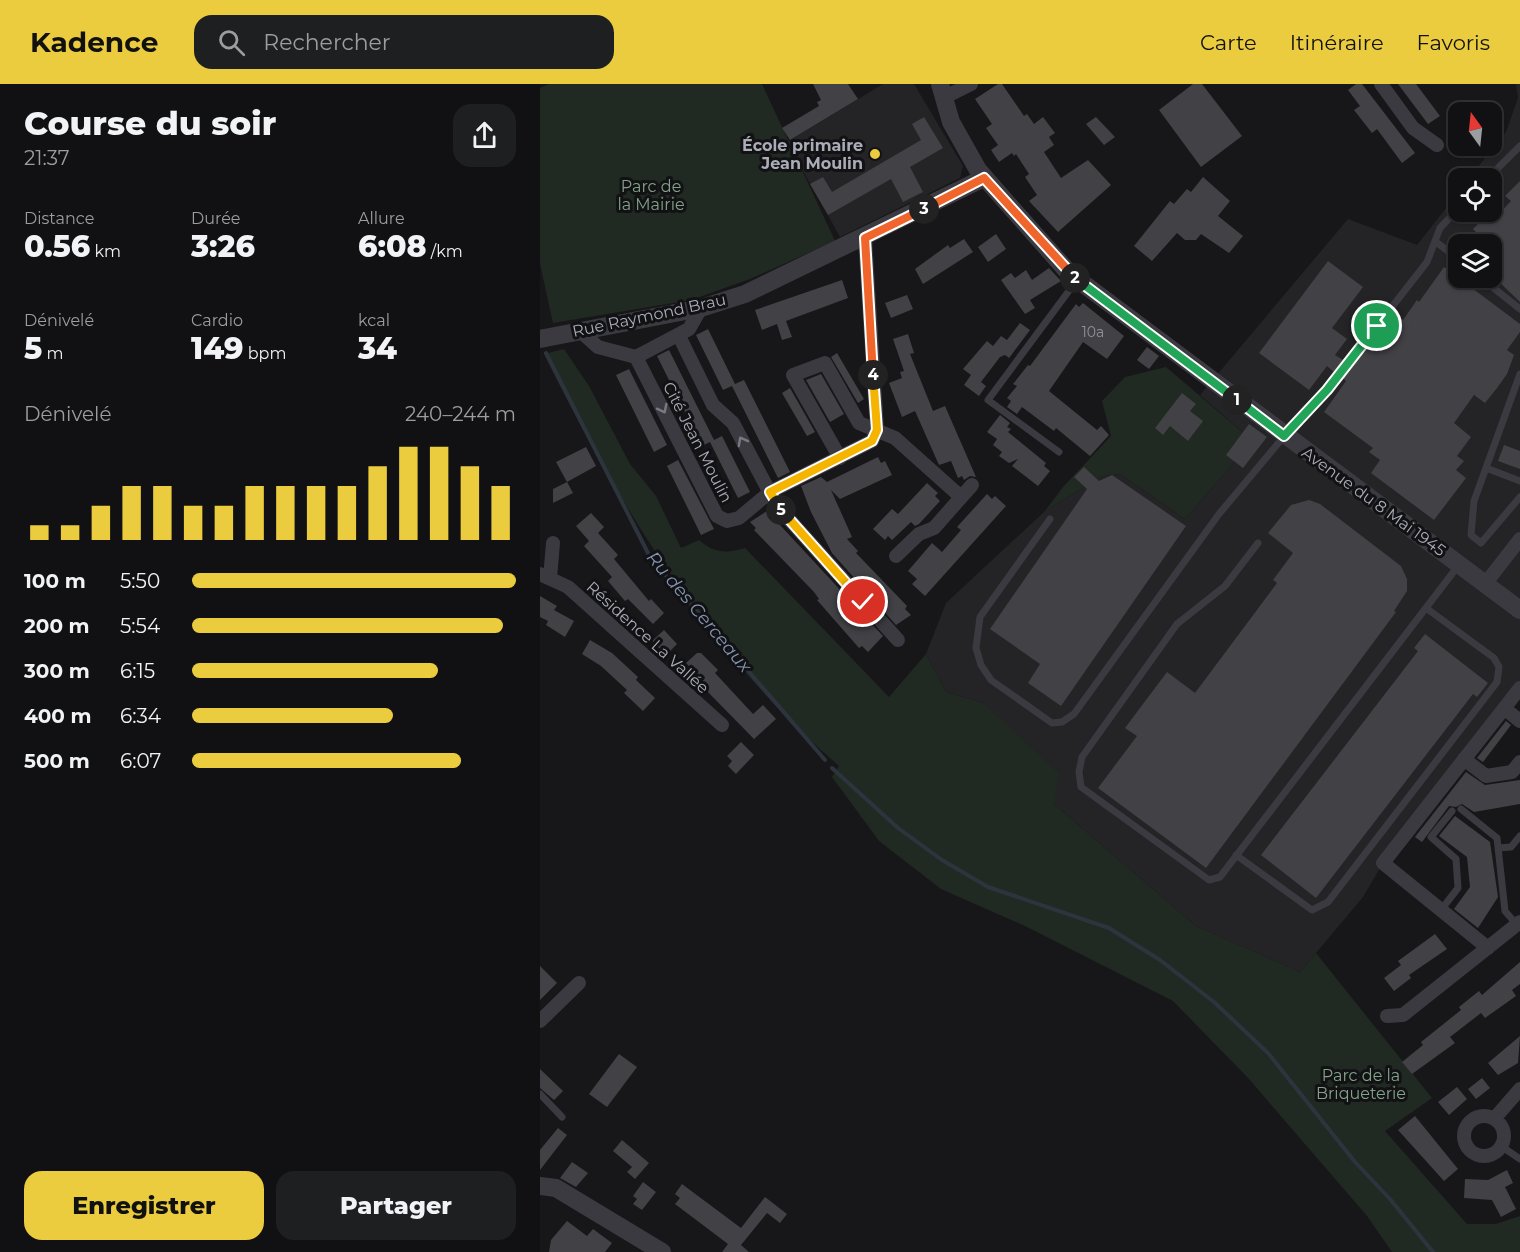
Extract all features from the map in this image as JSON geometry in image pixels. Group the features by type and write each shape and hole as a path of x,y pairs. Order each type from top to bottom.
{"street":[{"path":"942,91 971,84"},
{"path":"1381,84 1413,128 1437,145"},
{"name":"Avenue du 8 Mai 1945","path":"942,91 951,122 984,178 1077,280 1520,610"},
{"name":"Rue Raymond Brau","path":"540,339 701,308 745,294 865,238 984,178"},
{"path":"865,238 877,430 872,441 770,492 777,506 898,640"},
{"path":"579,330 598,347 636,357 689,329 701,308"},
{"name":"Cité Jean Moulin","path":"636,357 717,516 727,521 739,518 770,492 733,423 713,405 679,336"},
{"path":"840,458 793,375 825,363 859,423 895,438 961,497"},
{"path":"896,556 919,534 934,528 972,485"},
{"path":"1485,584 1520,539"},
{"name":"Résidence La Vallée","path":"553,543 545,576 568,587 722,725"},
{"path":"1488,948 1383,863 1520,688"},
{"path":"1504,708 1520,721"},
{"path":"1464,759 1486,777 1512,772 1520,762"},
{"path":"1388,1016 1402,1015 1518,924"},
{"path":"541,1019 579,983"},
{"path":"1494,1119 1520,1089"},
{"path":"1487,1116 1494,1119 1504,1134 1501,1146 1492,1154 1479,1155 1465,1142 1466,1129 1474,1118 1487,1116"},
{"path":"540,1186 556,1188 662,1252"}],"lane":[{"path":"1498,168 1520,146"},
{"path":"1050,519 980,617 976,648 981,665 991,680 1052,723 1062,722 1074,714 1219,514 1284,436 1327,390 1427,262 1440,228 1448,220"},
{"path":"1435,240 1448,251"},
{"path":"1059,452 988,400 1077,280"},
{"path":"1494,288 1520,309"},
{"path":"1520,374 1474,501 1471,535 1481,543 1520,497"},
{"path":"1486,468 1520,481"},
{"path":"1258,543 1225,586 1177,624 1082,757 1079,772 1081,787 1209,880 1220,877 1460,564"},
{"path":"1236,855 1312,910 1328,902 1490,692 1497,682 1499,667 1494,658 1426,608"},
{"path":"1461,809 1497,838 1505,910 1518,924"},
{"path":"1441,910 1458,888 1456,859 1431,837 1452,811"},
{"path":"1498,848 1511,847 1520,836"},
{"path":"540,1094 562,1117"},
{"path":"1501,1146 1520,1159"}],"shaded area":[{"name":"École primaire Jean Moulin","path":"883,84 914,84 963,166 960,178 840,237 787,142"},
{"path":"1516,84 1520,84 1520,688 1383,863 1363,897 1300,972 1196,926 1054,804 984,703 946,692 926,654 946,603 1045,511 1103,476 1120,474 1185,519 1253,441 1200,395 1348,219 1417,245 1448,206 1448,222 1502,222 1502,168 1477,168 1487,156 1502,156 1502,137 1506,132 1518,98"}],"green space":[{"name":"Parc de la Mairie","path":"549,84 762,84 835,241 750,279 691,300 553,323 540,264 540,88"},
{"name":"Parc de la Briqueterie","path":"564,349 589,386 630,464 656,496 681,548 699,540 710,548 720,551 745,548 889,697 926,654 946,692 984,703 1059,773 1054,804 1196,926 1300,972 1316,953 1432,1098 1385,1131 1467,1224 1496,1224 1520,1216 1520,1252 1392,1252 1367,1216 1249,1079 1173,1001 1025,926 941,889 879,841 832,777 839,766 792,723 708,627 636,521 603,466 544,354"},
{"path":"1166,367 1253,441 1185,519 1120,474 1103,476 1045,511 1063,487 1111,436 1102,401 1125,377"}],"building":[{"path":"813,84 848,84 858,99 790,140 782,128 819,106 817,102 821,100"},
{"path":"998,84 1002,84 1024,116 1027,114 1034,124 1043,117 1055,133 1049,137 1054,145 1044,152 1061,178 1088,160 1111,185 1058,232 1029,201 1037,195 1025,177 1029,174 1016,154 1014,156 1012,153 999,162 991,150 998,145 986,128 992,124 975,99"},
{"path":"1193,84 1202,84 1242,136 1201,167 1159,110"},
{"path":"1356,84 1362,84 1415,153 1402,163 1377,129 1372,133 1354,110 1360,106 1348,90"},
{"path":"1398,84 1416,84 1440,116 1428,124"},
{"path":"924,117 943,148 910,167 923,192 903,202 891,179 828,215 810,184 823,177 832,192 921,140 912,124"},
{"path":"1096,117 1115,137 1104,145 1086,124"},
{"path":"1203,177 1230,201 1218,216 1243,236 1229,253 1201,234 1196,240 1185,240 1177,233 1152,261 1134,246 1170,201 1174,204 1187,189 1191,192"},
{"path":"1520,181 1520,302 1502,285 1502,234 1478,234 1473,229 1480,222 1502,222 1502,211 1511,201 1505,196"},
{"path":"996,234 1006,249 988,262 978,247"},
{"path":"964,239 973,252 923,284 915,269 948,245 950,248"},
{"path":"1328,261 1363,287 1332,328 1347,339 1335,355 1343,360 1334,372 1327,366 1309,390 1259,353"},
{"path":"1444,267 1448,270 1448,288 1472,288 1520,324 1520,332 1507,350 1514,355 1507,374 1485,403 1474,395 1454,423 1471,437 1457,456 1464,461 1456,470 1466,478 1434,520 1371,473 1380,460 1369,452 1373,448 1324,412 1346,381 1343,378 1371,344 1378,349 1401,318 1403,320 1417,300 1419,302"},
{"path":"1049,268 1061,281 1030,300 1035,308 1025,314 1001,280 1011,273 1015,278 1026,270 1032,280"},
{"path":"842,280 848,298 786,321 792,337 782,340 777,324 762,330 755,310"},
{"path":"907,295 913,309 891,318 885,303"},
{"path":"1083,303 1124,336 1107,359 1083,342 1049,391 1097,430 1101,426 1109,435 1090,456 1056,428 1054,431 1022,407 1017,414 1007,407 1011,401 1007,398 1017,386 1013,384 1028,365 1030,366 1076,304 1079,307"},
{"path":"1020,323 1030,330 1009,358 1005,355 1000,357 981,382 986,386 979,396 964,385 971,375 963,369 987,341 993,346 1001,336 1007,340"},
{"path":"708,329 735,384 744,380 790,472 778,478 732,386 723,390 696,335"},
{"path":"908,334 914,353 910,354 933,411 945,406 976,477 970,476 964,480 962,476 958,478 951,461 939,465 915,411 902,417 889,383 902,378 900,372 904,371 893,339"},
{"path":"1147,347 1159,356 1149,369 1137,360"},
{"path":"669,350 714,440 722,436 750,492 738,498 710,442 702,446 657,356"},
{"path":"837,353 864,399 858,403 831,357"},
{"path":"629,369 667,445 654,452 616,375"},
{"path":"821,374 844,414 830,422 806,380"},
{"path":"790,388 815,432 807,436 782,393"},
{"path":"1182,393 1196,404 1190,411 1203,421 1188,441 1170,426 1163,435 1155,428"},
{"path":"1000,415 1010,423 1007,427 1011,429 1008,432 1046,463 1044,466 1050,471 1038,486 1012,466 1018,459 1009,463 999,456 1002,452 993,445 997,439 987,432"},
{"path":"1249,424 1267,437 1243,468 1226,455"},
{"path":"1504,445 1520,451 1520,469 1498,461"},
{"path":"586,447 596,466 567,482 556,462"},
{"path":"878,457 881,463 885,461 892,475 840,499 831,490 852,537 847,539 858,551 856,553 907,606 905,609 911,615 896,625 832,553 811,512 801,486 821,477 827,482"},
{"path":"678,460 714,529 701,535 667,466"},
{"path":"1084,467 1099,481 1112,475 1186,526 1061,706 1028,683 1040,664 990,629 1087,489 1074,477"},
{"path":"567,482 573,493 553,503 553,489"},
{"path":"927,483 938,493 935,496 940,501 919,524 915,526 911,522 892,540 888,536 885,540 873,529 892,509 898,514"},
{"path":"987,494 992,499 995,496 1006,506 925,596 912,584 917,579 908,571 932,543 942,552 961,530 957,527"},
{"path":"1309,500 1320,504 1401,566 1407,579 1407,591 1394,611 1396,612 1206,868 1098,788 1137,736 1125,728 1167,672 1195,693 1277,583 1273,580 1293,553 1268,533 1291,505"},
{"path":"767,511 883,636 868,652 862,646 859,648 817,600 819,599 814,592 754,530 756,528 750,522"},
{"path":"591,513 604,527 598,533 618,555 614,559 649,601 651,599 664,613 653,624 628,599 625,601 608,581 612,577 584,546 589,541 576,526"},
{"path":"540,596 557,606 554,610 574,621 565,637 546,625 548,621 540,617"},
{"path":"664,630 677,644 666,655 652,641"},
{"path":"1425,634 1488,683 1477,697 1473,694 1316,898 1261,855 1418,651 1414,648"},
{"path":"590,640 612,653 638,677 636,680 655,698 643,711 624,693 627,690 601,666 582,654"},
{"path":"697,653 701,653 718,670 715,673 753,714 763,705 776,719 754,739 702,686 705,683 686,663"},
{"path":"1506,721 1511,725 1483,762 1477,758"},
{"path":"741,742 754,755 736,774 728,766 732,761 727,756"},
{"path":"1466,772 1485,785 1520,780 1520,804 1474,812 1462,804 1456,807 1449,806 1422,842 1415,837"},
{"path":"1455,816 1490,842 1498,897 1478,928 1454,909 1470,887 1467,857 1439,836"},
{"path":"1435,934 1447,949 1409,975 1411,978 1394,991 1384,978 1401,965 1398,961"},
{"path":"1520,962 1520,984 1512,990 1516,996 1485,1018 1481,1013 1450,1037 1455,1043 1412,1074 1402,1062 1423,1045 1421,1042 1461,1010 1459,1007 1479,991 1482,995"},
{"path":"540,966 557,983 540,1000"},
{"path":"1520,1036 1518,1063 1498,1075 1488,1063"},
{"path":"619,1054 637,1067 607,1107 589,1094"},
{"path":"540,1069 563,1091 554,1100 540,1088"},
{"path":"1482,1078 1490,1088 1476,1099 1468,1089"},
{"path":"1457,1087 1467,1099 1449,1115 1438,1102"},
{"path":"1415,1116 1458,1169 1444,1181 1398,1130"},
{"path":"558,1128 567,1135 540,1170 540,1150"},
{"path":"622,1140 649,1163 635,1179 627,1172 632,1167 613,1151"},
{"path":"572,1162 588,1173 576,1187 560,1178"},
{"path":"1507,1170 1513,1183 1505,1187 1516,1209 1501,1217 1492,1200 1464,1198 1465,1179 1488,1180"},
{"path":"643,1182 656,1192 642,1210 633,1204 637,1199 633,1196"},
{"path":"682,1184 741,1228 765,1197 787,1214 780,1223 767,1213 741,1245 749,1252 722,1252 728,1244 675,1204 680,1198 675,1194"},
{"path":"567,1221 587,1236 593,1229 612,1243 605,1252 549,1252 551,1240"}],"waterway":[{"name":"Ru des Cerceaux","path":"546,353 650,557 825,760"},
{"name":"Ru des Cerceaux","path":"832,768 898,828 942,860 988,887 1109,928 1160,960 1214,1002 1268,1053 1355,1162 1390,1199 1433,1252"}],"place":[{"name":"École primaire Jean Moulin","path":"875,154"}],"route":[{"path":"863,602 777,506 770,492 872,441 877,430 865,238 876,231 984,178 1069,273 1284,436 1327,390 1377,326"}]}
